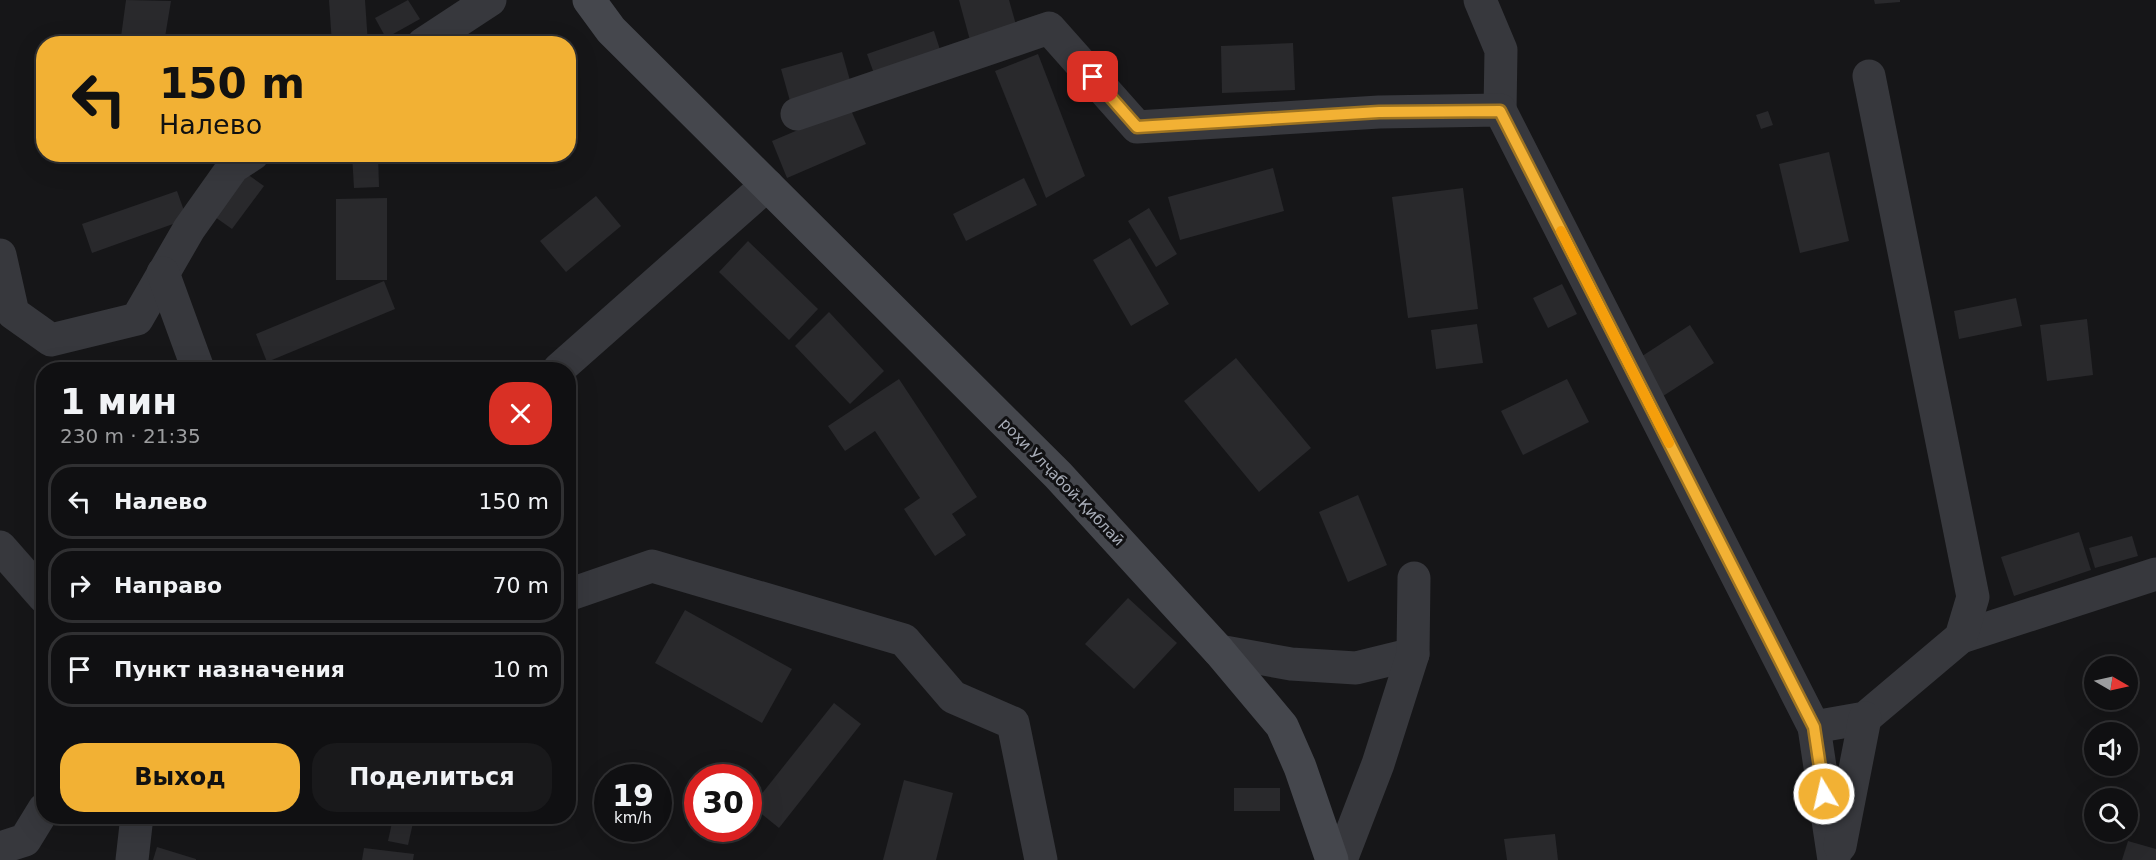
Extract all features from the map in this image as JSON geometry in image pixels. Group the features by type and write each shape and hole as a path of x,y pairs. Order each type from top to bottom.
{"street":[{"path":"435,36 490,0"},
{"name":"роҳи Улҷабой-Қиблаӣ","path":"589,0 611,30 1058,475 1219,651 1282,726 1300,767 1332,860"},
{"path":"1480,0 1501,50 1500,111 1814,727 1836,860"},
{"path":"797,114 1049,28 1137,127 1379,112 1500,111"},
{"path":"1869,76 1973,597 1961,637"},
{"path":"0,255 13,313 51,340 137,319 189,229 233,167 241,162"},
{"path":"567,362 767,185"},
{"path":"163,273 195,362"},
{"path":"0,547 36,588"},
{"path":"576,592 652,566 904,640 953,697 1013,723 1041,860"},
{"path":"1814,727 1866,718 1961,637 2156,574"},
{"path":"1341,860 1378,764 1413,654 1414,578"},
{"path":"1219,651 1291,664 1356,668 1413,654"},
{"path":"1836,860 1866,718"},
{"path":"8,838 36,815"},
{"path":"132,860 136,824"}],"building":[{"path":"126,0 171,1 165,36 121,36"},
{"path":"329,0 365,0 367,36 331,36"},
{"path":"408,0 420,19 390,36 385,36 375,18"},
{"path":"959,0 1009,0 1018,32 971,44"},
{"path":"1874,0 1900,0 1900,2 1875,4"},
{"path":"934,31 943,59 877,82 867,54"},
{"path":"1293,43 1295,90 1222,93 1221,46"},
{"path":"842,52 853,91 792,108 781,69"},
{"path":"1038,54 1085,176 1046,198 995,71"},
{"path":"850,108 866,144 787,178 772,141"},
{"path":"1768,111 1773,125 1761,129 1756,115"},
{"path":"1829,152 1849,241 1800,253 1779,164"},
{"path":"352,162 378,162 379,187 354,188"},
{"path":"1273,168 1284,211 1180,240 1168,197"},
{"path":"247,174 264,186 232,229 215,217"},
{"path":"1024,178 1037,205 966,241 953,214"},
{"path":"1463,188 1478,309 1408,318 1392,197"},
{"path":"177,191 187,219 92,253 82,224"},
{"path":"596,196 621,226 566,272 540,241"},
{"path":"387,198 387,280 336,280 336,199"},
{"path":"1149,208 1177,254 1156,267 1128,221"},
{"path":"1130,238 1169,304 1131,326 1093,260"},
{"path":"748,241 818,309 789,340 719,272"},
{"path":"384,281 395,309 267,362 256,334"},
{"path":"1562,284 1577,314 1548,328 1533,298"},
{"path":"2016,298 2022,326 1959,339 1954,311"},
{"path":"829,312 884,371 850,404 795,346"},
{"path":"2087,319 2093,375 2047,381 2040,325"},
{"path":"1477,324 1483,363 1436,369 1431,330"},
{"path":"1690,325 1714,363 1657,400 1633,362"},
{"path":"1236,358 1311,448 1259,492 1184,401"},
{"path":"899,379 977,497 952,514 966,535 935,556 904,509 920,498 875,431 845,451 828,426"},
{"path":"1567,379 1589,422 1523,455 1501,411"},
{"path":"1358,495 1387,565 1348,582 1319,512"},
{"path":"2079,532 2091,570 2014,596 2001,557"},
{"path":"2132,536 2138,556 2095,568 2089,548"},
{"path":"1128,598 1177,643 1134,689 1085,644"},
{"path":"685,610 792,669 762,723 655,663"},
{"path":"834,703 861,724 779,828 762,814 762,793"},
{"path":"904,780 953,793 936,860 883,860"},
{"path":"1234,788 1280,788 1280,811 1234,811"},
{"path":"392,824 413,824 408,845 388,841"},
{"path":"1555,834 1558,860 1507,860 1504,839"},
{"path":"2128,842 2156,849 2156,860 2122,860"},
{"path":"157,847 196,859 196,860 153,860"},
{"path":"364,848 414,854 413,860 362,860"}],"slow traffic":[{"path":"1561,231 1669,443"}],"route":[{"path":"1093,77 1137,127 1379,112 1500,111 1814,727 1824,794"}]}
